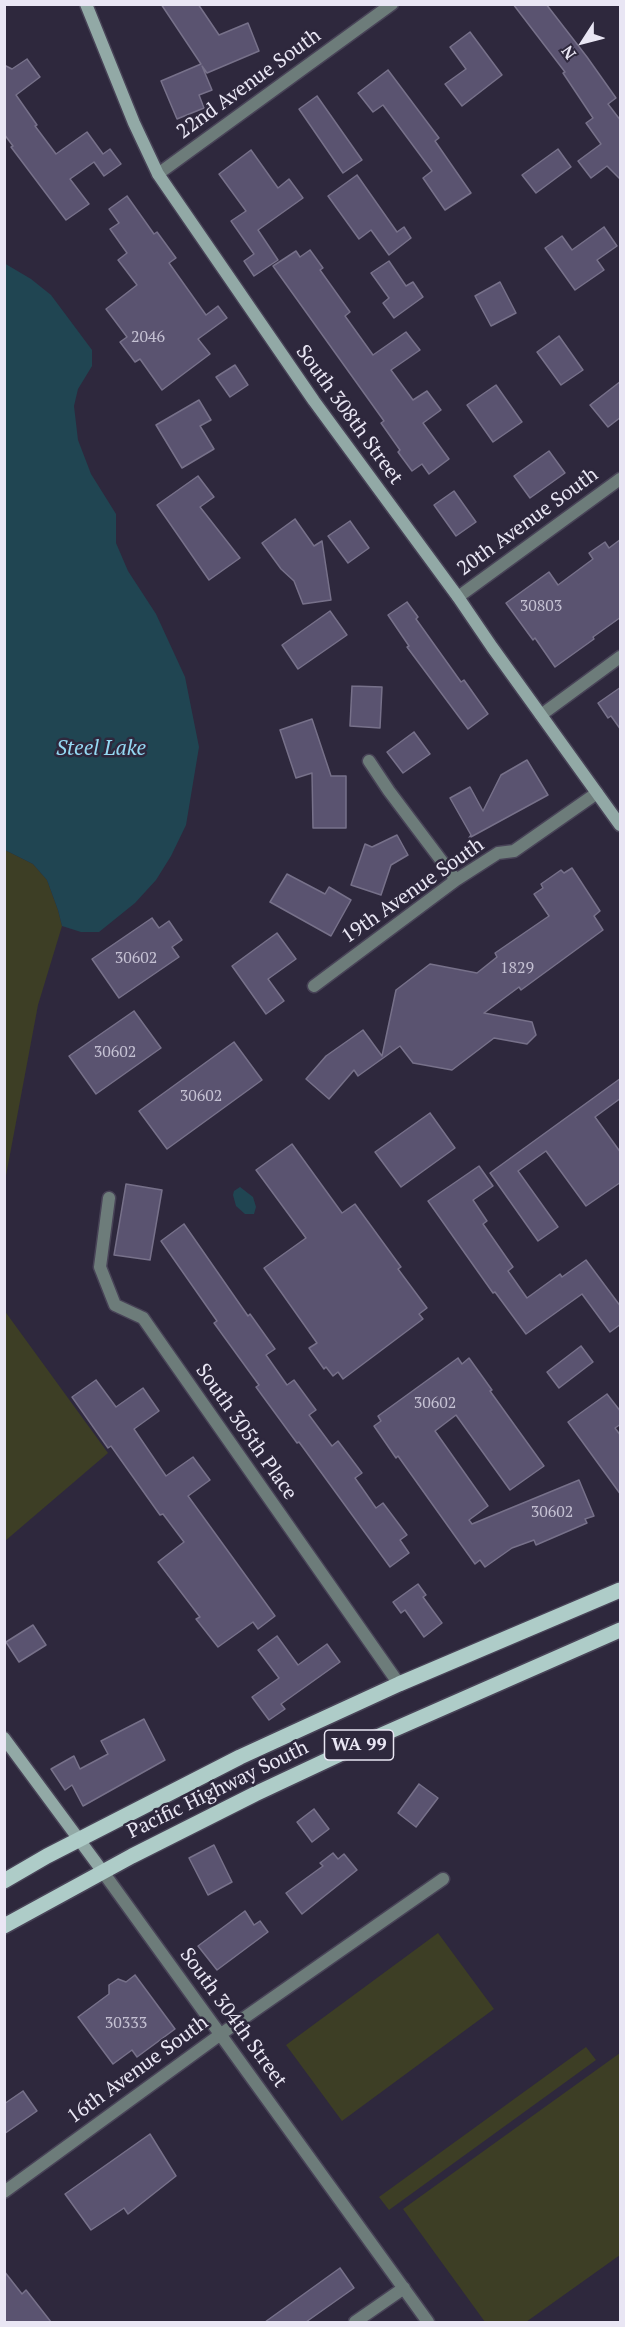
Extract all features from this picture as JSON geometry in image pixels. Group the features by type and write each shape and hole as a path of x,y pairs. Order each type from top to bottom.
{"main road":[{"name":"Pacific Highway South","path":"4,1881 240,1757 399,1684 621,1590"},
{"name":"Pacific Highway South","path":"4,1926 103,1872 325,1761 621,1630"}],"street":[{"name":"South 308th Street","path":"86,4 134,123 158,174 314,401 621,825"},
{"name":"22nd Avenue South","path":"158,174 392,4"},
{"name":"20th Avenue South","path":"458,597 621,479"},
{"path":"541,715 621,657"},
{"path":"369,761 456,880"},
{"name":"19th Avenue South","path":"314,986 456,880 498,853 514,850 597,793"},
{"name":"South 305th Place","path":"109,1198 100,1267 115,1305 143,1318 399,1684"},
{"name":"South 304th Street","path":"4,1738 428,2322"},
{"name":"16th Avenue South","path":"4,2192 221,2034 443,1879"},
{"path":"355,2322 404,2288"}],"green space":[{"path":"5,850 33,864 47,880 62,926 38,1005 5,1181"},
{"path":"4,1310 108,1453 5,1541 4,1541"},
{"path":"438,1933 494,2009 342,2121 286,2045"},
{"path":"586,2047 596,2060 389,2210 379,2197"},
{"path":"620,2053 620,2255 526,2322 485,2322 403,2209"}],"water":[{"name":"Steel Lake","path":"4,263 31,279 51,295 92,350 92,366 78,389 74,406 78,440 91,474 116,514 116,543 128,571 156,614 185,677 199,747 186,825 171,856 156,880 135,903 99,932 81,932 62,926 47,880 33,864 5,850"},
{"path":"240,1187 253,1197 256,1207 254,1214 245,1214 236,1206 233,1195 234,1191"}],"building":[{"path":"161,4 198,4 219,35 248,23 259,51 207,73 202,66 212,90 199,95 204,108 177,119 161,81 201,64"},
{"path":"513,4 546,4 616,98 608,104 621,121 621,180 607,166 591,178 578,161 601,144 586,123 593,118 563,73 565,72"},
{"path":"470,32 502,75 462,106 445,84 466,69 450,47"},
{"path":"27,59 40,77 16,95 56,154 87,132 103,154 110,149 121,164 104,176 94,162 70,179 89,204 66,220 11,147 13,146 4,134 4,65 12,69"},
{"path":"388,70 439,138 435,141 471,193 445,210 423,178 432,171 383,105 373,112 358,93"},
{"path":"317,96 362,160 343,173 299,109"},
{"path":"558,149 571,167 536,193 522,175"},
{"path":"251,150 278,188 289,179 303,198 258,230 278,260 254,276 244,261 254,254 231,221 246,211 219,174"},
{"path":"357,175 397,232 404,227 411,238 389,255 371,230 359,239 328,196"},
{"path":"127,196 154,234 157,232 176,258 169,263 206,315 218,306 227,318 198,339 210,354 162,390 140,359 135,362 120,342 127,337 106,309 137,285 118,260 127,253 110,229 119,223 109,209"},
{"path":"604,227 617,246 597,260 604,270 575,290 545,248 562,236 572,250"},
{"path":"310,250 323,268 320,270 350,312 345,316 373,355 406,332 420,350 391,370 413,400 427,391 441,410 423,423 449,459 429,474 422,464 412,471 381,423 384,421 273,266 296,251 300,257"},
{"path":"389,261 406,286 413,282 423,297 394,318 383,303 389,298 371,273"},
{"path":"500,282 516,313 491,326 475,296"},
{"path":"559,336 583,370 561,385 537,352"},
{"path":"235,365 248,385 230,397 216,377"},
{"path":"621,381 621,417 608,427 590,405"},
{"path":"496,385 522,422 493,442 467,405"},
{"path":"199,400 211,420 200,426 214,449 182,468 156,425"},
{"path":"549,451 565,473 530,498 514,476"},
{"path":"198,476 214,497 200,507 240,558 209,580 157,505"},
{"path":"454,491 476,522 456,536 434,505"},
{"path":"295,519 314,546 322,541 331,600 303,604 294,581 281,569 262,543"},
{"path":"350,521 369,548 348,563 328,536"},
{"path":"621,539 621,617 555,667 506,603 549,572 558,585 593,559 589,553 605,542 609,548"},
{"path":"407,602 418,617 416,619 461,682 464,680 488,714 468,729 407,647 409,646 388,615"},
{"path":"330,611 347,635 298,669 282,645"},
{"path":"352,686 382,687 380,728 350,726"},
{"path":"621,687 621,730 611,716 608,718 598,703"},
{"path":"312,719 331,776 346,776 346,828 313,828 312,773 296,778 280,730"},
{"path":"414,732 430,754 403,773 387,752"},
{"path":"527,760 548,795 469,838 471,835 450,798 470,787 483,811 501,775"},
{"path":"397,835 408,855 391,865 381,895 351,885 365,844 372,847"},
{"path":"572,868 600,911 594,916 603,930 521,990 519,987 484,1013 532,1022 536,1035 527,1044 494,1038 452,1070 413,1063 400,1046 358,1076 354,1070 329,1099 306,1079 326,1056 363,1030 382,1056 396,990 430,964 477,973 497,957 495,953 549,916 534,894 543,888 541,884 561,870 564,873"},
{"path":"287,874 325,894 329,887 351,900 331,936 270,902"},
{"path":"152,918 159,928 169,921 182,940 172,947 179,957 119,998 92,959"},
{"path":"277,933 296,959 268,979 284,1001 266,1014 232,966"},
{"path":"134,1011 161,1048 96,1094 69,1056"},
{"path":"234,1042 262,1080 167,1149 139,1111"},
{"path":"621,1078 621,1098 595,1117 621,1153 621,1182 586,1206 546,1151 518,1171 558,1227 538,1241 490,1173"},
{"path":"430,1113 455,1148 401,1187 375,1152"},
{"path":"292,1144 342,1213 355,1204 401,1267 398,1269 427,1308 419,1314 423,1319 343,1379 338,1372 333,1376 326,1367 324,1369 309,1348 317,1343 264,1268 306,1238 256,1170"},
{"path":"479,1166 493,1186 473,1200 487,1221 483,1224 513,1267 508,1271 527,1298 560,1274 562,1277 586,1260 621,1307 621,1324 610,1332 582,1294 526,1334 495,1292 493,1293 428,1201"},
{"path":"126,1184 162,1190 150,1260 114,1255"},
{"path":"184,1224 248,1316 250,1314 275,1349 266,1355 287,1385 294,1380 316,1410 309,1415 332,1446 338,1441 362,1473 355,1478 376,1508 383,1503 407,1535 400,1540 409,1553 390,1567 256,1387 259,1385 214,1323 217,1321 161,1241"},
{"path":"581,1346 593,1362 559,1388 547,1372"},
{"path":"458,1358 462,1364 469,1358 544,1466 510,1490 456,1415 435,1431 488,1506 469,1520 472,1524 579,1480 594,1516 585,1519 587,1523 536,1545 534,1540 512,1548 485,1567 480,1560 475,1564 374,1426 381,1421 378,1416"},
{"path":"96,1380 116,1407 143,1388 159,1411 134,1429 166,1476 193,1457 210,1480 188,1496 275,1616 258,1629 253,1622 218,1647 196,1619 200,1617 158,1562 184,1542 163,1514 160,1515 111,1446 108,1448 72,1397"},
{"path":"607,1394 621,1412 621,1424 615,1428 621,1436 621,1495 568,1422"},
{"path":"418,1584 426,1595 423,1597 442,1623 424,1637 405,1610 401,1613 393,1602"},
{"path":"33,1625 46,1645 19,1662 6,1642"},
{"path":"277,1636 298,1665 327,1644 340,1662 281,1704 285,1709 269,1720 252,1697 279,1678 258,1650"},
{"path":"144,1719 165,1760 83,1806 72,1785 65,1790 51,1769 74,1756 80,1769 108,1754 101,1741"},
{"path":"419,1784 438,1798 416,1827 398,1813"},
{"path":"314,1809 329,1829 312,1842 297,1822"},
{"path":"214,1845 232,1882 208,1895 189,1858"},
{"path":"333,1853 338,1859 344,1854 357,1870 302,1914 286,1893 323,1866 320,1863"},
{"path":"245,1911 254,1925 260,1921 268,1932 217,1970 198,1946"},
{"path":"135,1975 175,2029 137,2057 132,2050 113,2064 78,2017 109,1994 109,1985 118,1979 126,1982"},
{"path":"23,2091 37,2111 4,2134 4,2104"},
{"path":"150,2134 176,2176 128,2214 124,2208 91,2230 65,2194"},
{"path":"340,2268 354,2288 306,2322 265,2322"},
{"path":"4,2271 22,2294 26,2290 51,2322 4,2322"}]}
